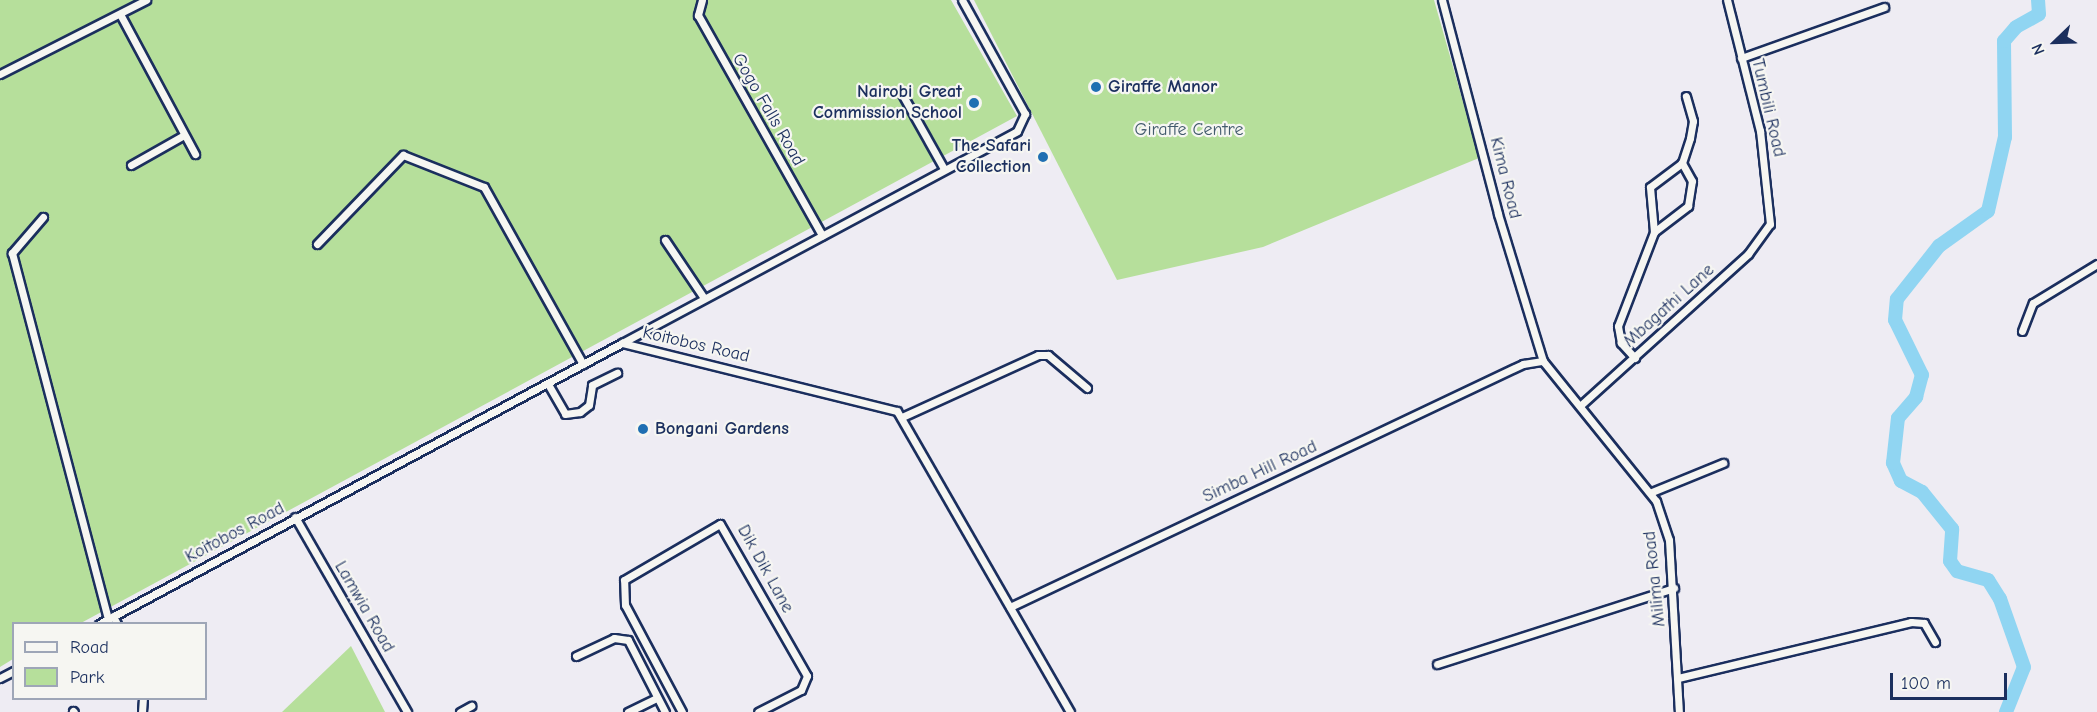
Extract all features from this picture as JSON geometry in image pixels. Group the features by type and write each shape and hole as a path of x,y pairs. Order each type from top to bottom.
{"street":[{"path":"0,74 146,0"},
{"name":"Gogo Falls Road","path":"702,0 696,8 701,21 822,235"},
{"path":"622,343 1023,124 1025,114 962,0"},
{"name":"Kima Road","path":"1442,0 1543,361"},
{"name":"Tumbili Road","path":"1727,0 1760,131 1770,224"},
{"path":"1741,58 1884,7"},
{"path":"120,14 195,154"},
{"path":"901,92 944,169"},
{"path":"1635,358 1621,343 1618,326 1654,232 1650,187 1682,163 1693,121 1686,96"},
{"path":"131,165 184,135"},
{"path":"317,244 402,155 484,187 583,364"},
{"path":"1654,232 1688,206 1692,182 1682,163"},
{"path":"43,217 12,253 110,617 115,622"},
{"name":"Mbagathi Lane","path":"1582,404 1748,254 1770,224"},
{"path":"665,240 704,298"},
{"path":"2022,331 2039,297 2097,264"},
{"name":"Koitobos Road","path":"102,622 622,343 880,403 902,417"},
{"path":"1070,712 902,417 1038,355 1048,355 1087,388"},
{"name":"Simba Hill Road","path":"1010,607 1523,364 1543,361"},
{"name":"Milima Road","path":"1543,361 1582,404 1652,492 1669,540 1674,588 1679,712"},
{"path":"548,384 565,414 580,412 590,405 592,385 617,373"},
{"path":"1652,492 1723,463"},
{"name":"Lamwia Road","path":"295,518 407,712"},
{"name":"Dik Dik Lane","path":"682,712 625,605 624,580 720,524 807,676 801,690 758,712"},
{"path":"1437,664 1674,588"},
{"path":"1678,678 1911,622 1924,623 1935,642"},
{"path":"576,656 614,638 628,640 665,712"},
{"path":"628,712 657,698"},
{"path":"460,712 471,706"}],"green space":[{"path":"0,0 951,0 1017,116 83,622 12,622 12,660 0,667"},
{"name":"Giraffe Centre","path":"974,0 1434,0 1479,158 1263,247 1117,280"},
{"path":"351,646 385,712 282,712"}],"waterway":[{"path":"2006,712 2024,667 2000,599 1988,580 1957,571 1950,561 1952,529 1922,492 1901,481 1893,463 1898,418 1916,397 1922,375 1895,320 1897,299 1939,246 1988,211 2005,137 2004,41 2016,27 2039,14 2038,0"}],"place":[{"name":"Giraffe Manor","path":"1096,87"},
{"name":"Nairobi Great Commission School","path":"974,103"},
{"name":"The Safari Collection","path":"1043,157"},
{"name":"Bongani Gardens","path":"643,429"}]}
